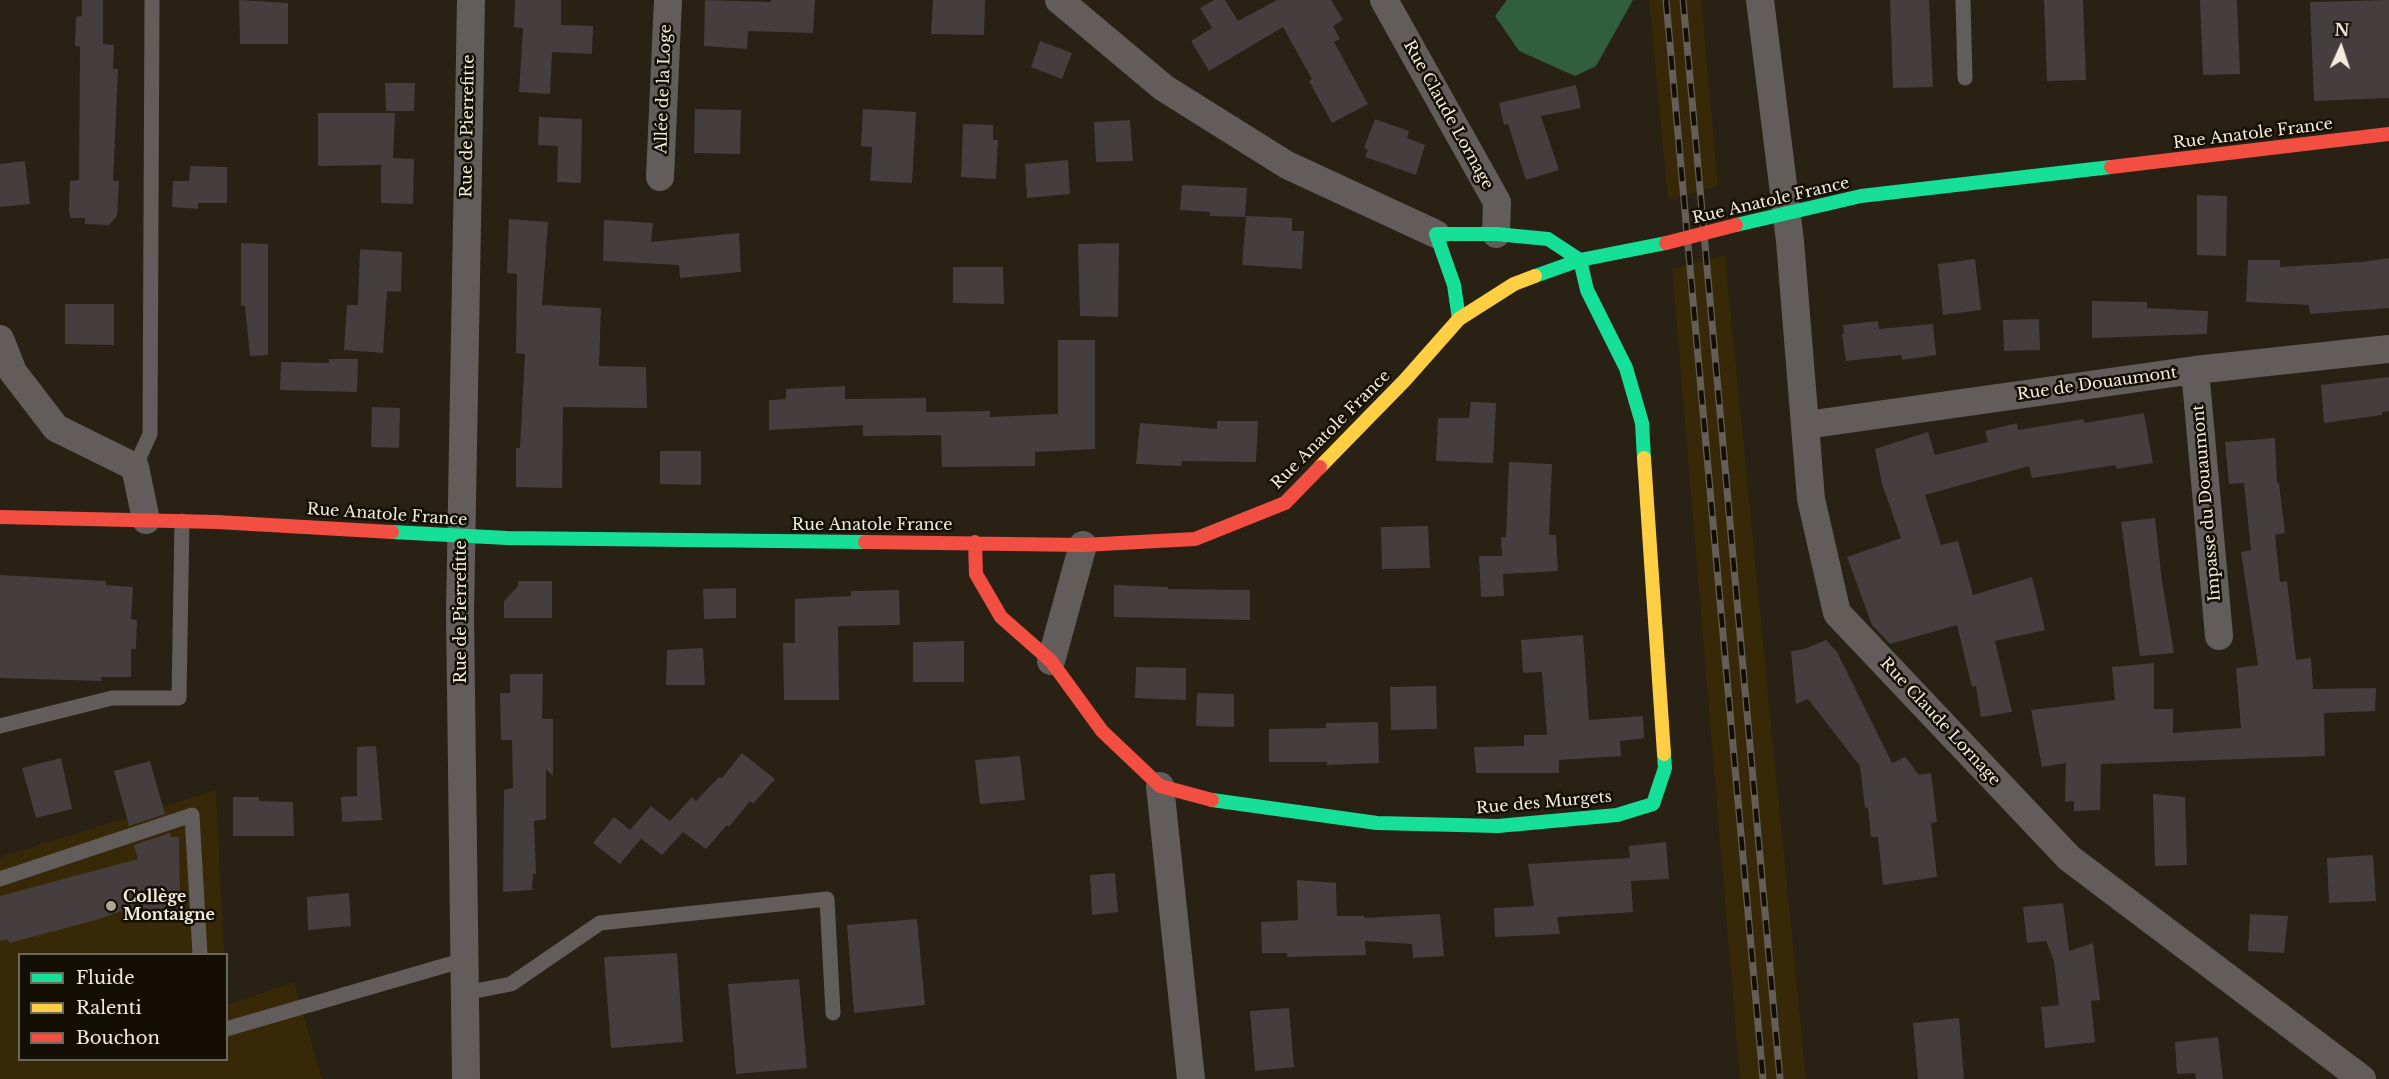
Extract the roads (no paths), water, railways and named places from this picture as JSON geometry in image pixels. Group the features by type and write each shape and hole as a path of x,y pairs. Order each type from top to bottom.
{"street":[{"name":"Rue de Pierrefitte","path":"466,1079 461,537 471,0"},
{"name":"Allée de la Loge","path":"660,177 668,0"},
{"path":"1059,0 1164,88 1287,165 1436,234 1496,234 1548,239 1580,260"},
{"name":"Rue Claude Lornage","path":"1384,0 1497,202 1496,234"},
{"name":"Rue Claude Lornage","path":"1760,0 1787,212 1811,499 1837,613 2069,858 2362,1079"},
{"name":"Rue Anatole France","path":"0,517 182,521 461,537 1083,545 1195,539 1285,503 1406,380 1459,319 1514,284 1580,260 1666,243 1861,196 2389,134"},
{"path":"1436,234 1454,285 1459,319"},
{"name":"Rue des Murgets","path":"975,542 976,574 1001,617 1051,661 1102,731 1160,786 1211,800 1388,823 1498,826 1617,815 1653,804 1665,768 1642,423 1626,368 1587,290 1580,260"},
{"path":"0,339 13,372 56,428 135,467 146,520"},
{"name":"Rue de Douaumont","path":"1806,425 2195,370 2389,349"},
{"name":"Impasse du Douaumont","path":"2195,370 2219,636"},
{"path":"1051,661 1083,545"},
{"path":"1160,786 1191,1079"}],"lane":[{"path":"1963,0 1965,78"},
{"path":"135,467 150,434 152,1"},
{"path":"0,726 112,698 178,699 182,521"},
{"path":"0,879 192,814 200,953"},
{"path":"465,993 511,984 600,923 827,899 833,1013"},
{"path":"228,1028 464,960"}],"railway":[{"path":"1666,0 1763,1079"},
{"path":"1683,0 1780,1079"}],"place":[{"name":"Collège Montaigne","path":"111,906"}]}
